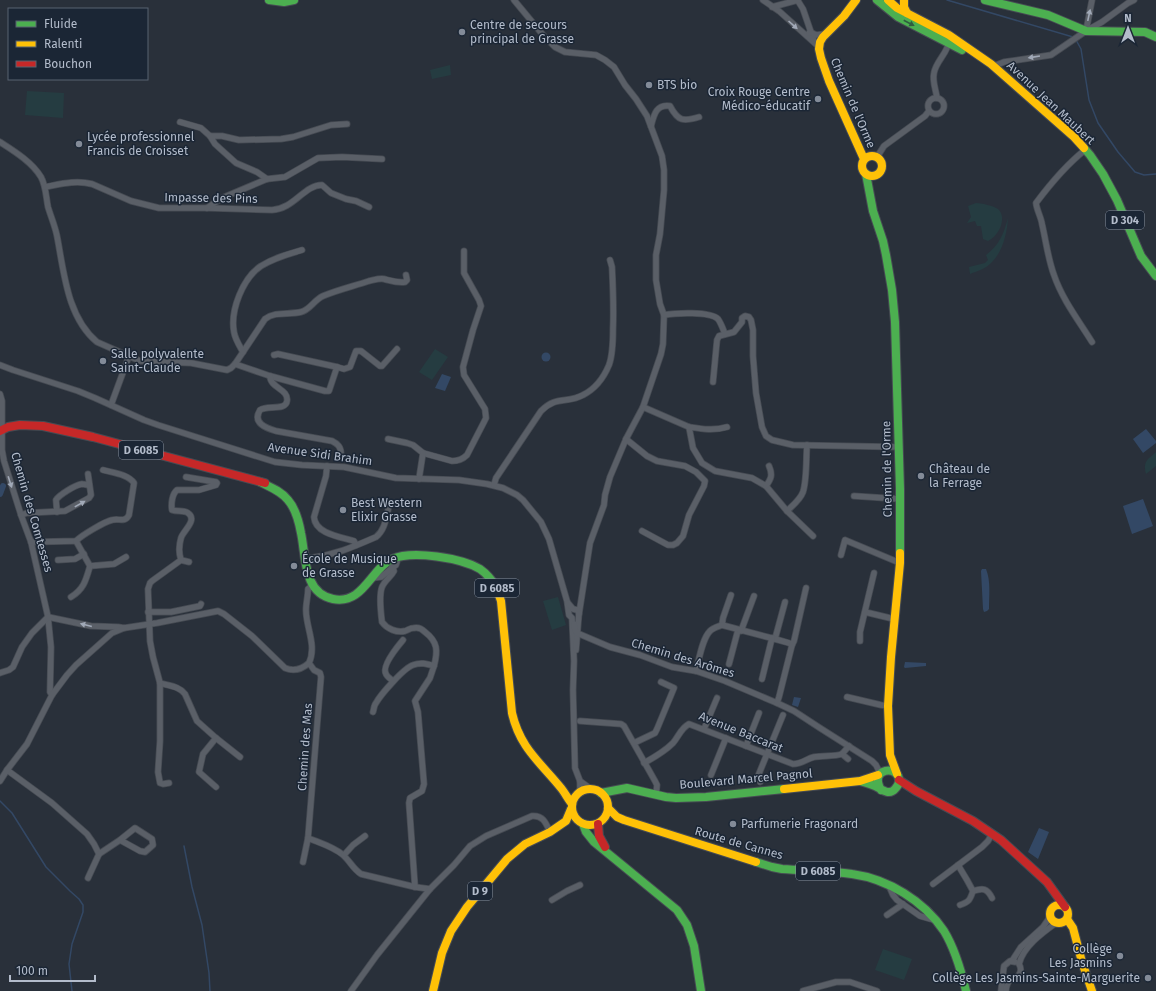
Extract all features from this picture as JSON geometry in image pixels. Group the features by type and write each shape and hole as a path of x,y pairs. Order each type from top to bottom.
{"main road":[{"path":"269,0 284,2 294,0"},
{"path":"851,9 856,0"},
{"path":"825,34 851,9 864,0"},
{"name":"Avenue Jean Maubert","path":"877,0 898,17 963,51 981,58"},
{"name":"Avenue Jean Maubert","path":"888,0 896,8 949,35 994,66 1074,137 1096,163 1110,187 1141,256 1156,276"},
{"path":"904,0 904,7 907,13"},
{"path":"985,0 1048,15 1086,31 1145,32 1156,37"},
{"name":"Chemin de l'Orme","path":"825,34 817,45 827,76 864,159"},
{"path":"870,156 877,157 881,161 882,168 879,173 870,175 863,169 862,166 864,159 870,156"},
{"name":"Chemin de l'Orme","path":"870,175 869,185 873,211 881,234 886,256 894,304 899,447 900,563 894,619 888,706 890,755 898,777"},
{"name":"D 6085","path":"1,430 20,425 43,426 93,437 260,482 269,483 292,498 300,512 310,558 313,585"},
{"name":"D 6085","path":"260,482 275,489 288,501 300,528 307,570 313,585 325,597 342,600 355,597 367,586 383,565 397,557 408,555 421,555 468,563 481,569 487,574 498,588 501,601 512,713 515,728 530,753 561,789 572,807"},
{"path":"300,528 303,535 307,557 310,558"},
{"name":"Chemin de l'Orme","path":"881,773 890,755"},
{"path":"916,791 887,792 881,790 877,782 881,773 890,770 916,791 973,821 1001,840 1046,882 1068,911 1068,916 1058,921"},
{"name":"Boulevard Marcel Pagnol","path":"601,793 627,788 676,798 706,796 860,781 881,773"},
{"path":"891,792 898,786 898,777"},
{"name":"Boulevard Marcel Pagnol","path":"860,781 881,790"},
{"path":"561,789 579,792 591,789 601,793 608,804"},
{"path":"612,791 606,816 600,822 598,836 599,840 616,860"},
{"path":"579,792 574,798 572,813 594,842 674,908 687,925 694,946 701,991"},
{"name":"Route de Cannes","path":"608,804 617,817 756,863 786,869 853,874 869,878 889,886 915,900 936,921 951,944 966,991"},
{"name":"D 9","path":"433,991 442,953 451,931 467,907 507,858 525,844 550,832 566,821 572,807"},
{"path":"580,822 588,825 617,817"},
{"name":"D 9","path":"566,821 580,822"},
{"path":"1053,891 1053,907 1050,912 1058,921 1073,928 1082,962 1092,990"},
{"path":"1053,907 1059,905 1065,907"}],"street":[{"path":"514,0 555,47 565,52 596,55 606,60 614,67 643,110 651,126 662,156 664,170 664,190 656,255 656,280 660,304 664,315 663,344 643,407 626,439 610,477 604,505 590,543 581,605 578,615 573,690 575,768 580,781 579,792"},
{"path":"763,0 808,34 817,45"},
{"path":"772,7 798,0 803,9 808,34"},
{"path":"1086,31 1092,0"},
{"path":"994,66 1004,62 1051,54 1134,0"},
{"path":"921,21 922,24 947,38 949,43 934,71 936,98"},
{"path":"808,34 825,34"},
{"path":"932,99 940,99 944,104 943,111 936,115 929,112 928,103 932,99"},
{"path":"651,126 656,111 659,107 665,105 670,106 674,114 680,119 688,120 699,117"},
{"path":"877,157 884,146 929,112"},
{"path":"180,122 201,128 210,136 215,144 236,163 257,172 267,179"},
{"path":"210,136 222,136 239,140 281,139 293,137 331,125 347,124"},
{"path":"0,142 24,159 37,171 43,181 48,207 56,234 65,284 73,308 84,326 93,339 97,342 140,361 207,365 227,370 232,368 265,319 269,316 303,312 322,297 374,280 384,279 392,282 405,282 407,280 406,275"},
{"path":"1085,150 1074,158 1056,177 1036,203 1037,210 1042,221 1049,262 1054,277 1067,303 1092,342"},
{"path":"207,208 222,198 267,179 285,177 318,158 342,157 382,159"},
{"name":"Impasse des Pins","path":"45,187 70,182 86,182 118,196 150,207 279,210 292,203 313,187 322,185 331,192 369,207"},
{"path":"243,352 236,340 233,325 236,303 239,295 251,275 262,265 279,257 302,250"},
{"path":"388,439 413,445 423,452 452,461 458,461 467,456 486,418 485,409 464,375 463,367 481,303 464,273 464,251"},
{"path":"494,485 496,478 541,411 552,402 577,398 583,395 595,386 606,372 611,358 613,337 612,267 610,260"},
{"path":"664,315 672,313 687,313 712,316 717,319 725,334"},
{"path":"713,382 717,340 719,336 734,332 742,322 742,318 745,316 749,317 753,330 753,356 756,393 762,427 766,436 772,440 793,445 899,447"},
{"path":"274,356 278,354 344,369 350,367 356,351 358,350 378,365 382,366 397,349"},
{"path":"111,405 129,356"},
{"path":"235,364 325,392 329,391 337,367"},
{"name":"Avenue Sidi Brahim","path":"0,367 78,391 158,425 274,462 344,467 396,478 454,480 494,485 503,488 517,495 523,500 541,522 549,539 567,601 572,610"},
{"path":"270,376 272,383 286,396 287,401 282,407 266,407 260,410 257,417 260,423 267,428 276,431 332,441 340,446 341,454"},
{"name":"Chemin des Comtesses","path":"0,394 2,401 1,430 4,461 31,542 48,617 51,647 50,692 52,695"},
{"path":"643,407 689,427 706,430 727,427"},
{"path":"689,427 693,448 702,463 715,471 752,478 766,486 787,511 813,536"},
{"path":"626,439 647,456 657,461 685,466 696,472 705,481 704,486 689,514 683,536 677,543 668,545 642,531"},
{"path":"787,511 798,501 803,493 807,445"},
{"path":"419,479 423,452"},
{"path":"326,466 326,476 314,517 314,522 321,530 354,541 356,546"},
{"path":"766,486 771,480 772,472 769,466"},
{"path":"31,542 76,541 81,536 112,520 124,521 127,519 129,516 134,484 131,479 127,477 103,470"},
{"path":"21,515 28,513 65,511 89,498 91,495 88,474"},
{"path":"181,560 181,540 184,532 190,525 191,517 187,512 172,510 173,495 177,490 199,490 216,485 217,483 211,480 186,477"},
{"path":"57,512 56,500 58,496 83,484 89,485"},
{"path":"854,496 900,499"},
{"path":"310,558 341,552 376,538 384,528 389,506"},
{"path":"841,555 845,540 900,563"},
{"path":"71,597 85,584 90,566 76,541"},
{"path":"58,560 75,559 84,554"},
{"path":"90,566 114,564 126,557"},
{"path":"372,578 381,577 397,562 397,557"},
{"path":"181,560 189,562"},
{"path":"169,783 160,783 158,772 160,741 160,684 151,649 148,624 148,589 150,583 181,560"},
{"path":"392,567 394,571 382,587 382,622 385,626 399,631 406,631 414,628 423,630 435,642 436,650 434,666 430,678 415,701 418,712 424,784 422,790 410,798 409,803 415,887"},
{"path":"860,641 860,632 874,573"},
{"path":"0,781 3,773 27,744 52,695 76,665 112,633 124,628 218,611 224,614 261,644 285,668 290,670 300,669 309,663 312,654 312,644 306,611 308,589 313,585"},
{"path":"777,703 794,641 806,588"},
{"path":"722,625 731,595"},
{"path":"729,664 740,630 754,596"},
{"path":"577,633 569,616 581,599"},
{"path":"762,679 785,602"},
{"path":"148,612 171,612 200,606 201,604"},
{"path":"572,610 577,610 578,615"},
{"path":"865,612 894,619"},
{"path":"572,620 578,615"},
{"path":"0,673 9,670 13,666 22,647 32,633 48,617 91,626 124,628"},
{"path":"572,620 574,662"},
{"path":"696,671 706,637 714,628 722,625 792,645"},
{"name":"Chemin des Arômes","path":"577,633 610,647 640,655 672,667 696,671 725,681 777,703 794,711 872,761 881,773"},
{"path":"393,681 386,674 386,670 390,657 403,640"},
{"name":"Chemin des Mas","path":"303,862 308,838 321,677 320,673 314,670 309,663"},
{"path":"373,712 375,703 402,672 412,665 423,663 434,666"},
{"path":"634,743 654,733 657,729 674,688 661,682"},
{"path":"160,684 182,690 196,720 240,757"},
{"path":"846,697 881,706 888,706"},
{"path":"704,729 717,698"},
{"path":"746,746 760,713"},
{"path":"760,782 758,776 784,715"},
{"path":"580,721 621,724 624,726 644,763 656,781 656,795"},
{"name":"Avenue Baccarat","path":"644,763 668,748 680,735 684,726 689,724 793,764 799,764 812,758 842,754"},
{"path":"216,738 203,754 198,772 216,787"},
{"path":"711,775 726,738"},
{"path":"848,759 842,754 849,746"},
{"path":"3,773 52,803 87,834 99,854"},
{"path":"580,781 591,789"},
{"path":"351,991 377,955 430,889 470,846 486,836 532,816 540,817 544,820 550,832"},
{"path":"88,878 99,854 136,828 152,839 154,845 145,852 140,851 120,840"},
{"path":"933,884 988,842 992,834"},
{"path":"344,855 353,845 365,836"},
{"path":"308,838 333,848 344,855 355,870 361,874 415,887 430,889"},
{"path":"958,866 973,891 970,900 960,905"},
{"path":"552,900 567,890 580,885"},
{"path":"889,886 897,900 920,916 936,921"},
{"path":"973,891 979,889 985,890 989,892 992,898"},
{"path":"887,915 903,904"},
{"path":"1001,991 1004,968 1006,964 1012,961 1021,947 1043,927 1058,921"},
{"path":"1006,991 1009,981 1020,973 1020,958 1025,950 1058,921"},
{"path":"1012,961 1019,964"},
{"path":"1004,973 1007,977 1012,978"},
{"path":"803,991 836,982 850,982 877,991"}],"green space":[{"path":"450,65 451,75 432,79 430,70"},
{"path":"27,91 64,93 63,118 25,115"},
{"path":"976,203 994,207 1001,213 1002,222 1000,227 995,236 988,241 983,239 981,226 977,226 975,221 967,223 971,217 968,206"},
{"path":"1008,218 1004,242 996,258 988,266 970,274 969,267 985,263 988,260 986,255 995,247 1000,239"},
{"path":"435,349 448,357 432,380 419,372"},
{"path":"1156,452 1156,466 1146,474 1145,463"},
{"path":"558,597 566,625 552,630 543,601"},
{"path":"883,949 912,959 904,980 875,970"}],"water":[{"path":"544,353 548,353 550,357 548,361 544,361 542,359 542,355"},
{"path":"442,374 451,377 445,391 435,388"},
{"path":"1146,429 1156,443 1143,453 1133,439"},
{"path":"1143,499 1153,526 1132,534 1123,506"},
{"path":"982,569 986,569 989,584 989,609 984,612 981,571"},
{"path":"905,662 926,663 926,666 905,668"},
{"path":"794,697 801,698 798,707 792,705"},
{"path":"1039,828 1049,832 1038,859 1028,852"}],"waterway":[{"path":"947,0 1073,37"},
{"path":"1076,40 1081,49 1089,100 1098,123 1118,152 1135,172 1144,175 1156,174"},
{"path":"0,494 3,486"},
{"path":"0,801 12,813 46,867 79,899 83,905 83,912 72,944 69,964 72,991"},
{"path":"184,846 192,887 202,925 210,991"}],"traffic: fast":[{"path":"269,0 284,2 294,0"},
{"path":"877,0 898,17 962,50"},
{"path":"985,0 1048,15 1086,31 1145,32 1156,37"},
{"path":"1084,148 1103,174 1117,200 1141,256 1156,276"},
{"path":"866,174 873,211 886,255 892,290 895,322 900,489 900,553"},
{"path":"260,482 282,494 293,507 299,524 305,562 311,582 323,595 333,599 352,597 366,585 384,564 401,556 412,555 437,556 472,565 485,573 496,587"},
{"path":"860,781 866,782 875,786 880,789 882,790 890,792 893,791 899,783 898,776 895,772 886,771 881,773 878,777 878,782 881,790"},
{"path":"601,793 627,788 676,798 706,797 784,789"},
{"path":"583,824 586,832 594,842 677,910 687,925 694,946 701,991"},
{"path":"756,862 782,869 852,874 879,881 904,893 926,910 944,931 957,960 966,991"}],"traffic: slow":[{"path":"856,0 844,16 823,37 820,42 819,49 829,81 864,159"},
{"path":"888,0 897,8 949,35 991,64 1074,137 1084,148"},
{"path":"904,0 904,7 907,13"},
{"path":"872,156 879,159 882,166 879,173 872,176 865,173 862,166 865,159 872,156"},
{"path":"897,774 890,755 888,706 900,553"},
{"path":"496,587 501,601 512,713 516,725 525,745 561,788 572,804"},
{"path":"784,789 860,781 878,775"},
{"path":"594,789 603,794 607,800 608,807 607,814 603,820 594,825 586,825 577,820 573,814 572,803 577,794 583,790 594,789"},
{"path":"608,808 617,817 624,820 756,862"},
{"path":"433,991 442,953 451,931 467,907 507,859 525,844 550,832 566,821 571,809"},
{"path":"1059,905 1063,906 1067,910 1068,914 1067,918 1063,922 1059,923 1055,922 1051,918 1050,914 1051,910 1055,906 1059,905"},
{"path":"1067,919 1073,928 1082,962 1092,991"}],"traffic: jam":[{"path":"0,431 8,427 20,425 43,426 93,437 265,483"},
{"path":"899,780 916,791 973,821 1001,840 1047,882 1065,907"},
{"path":"598,824 599,836 605,847"}],"place":[{"name":"Centre de secours principal de Grasse","path":"462,32"},
{"name":"BTS bio","path":"649,85"},
{"name":"Croix Rouge Centre Médico-éducatif","path":"818,99"},
{"name":"Lycée professionnel Francis de Croisset","path":"79,144"},
{"name":"Salle polyvalente Saint-Claude","path":"103,361"},
{"name":"Château de la Ferrage","path":"921,476"},
{"name":"Best Western Elixir Grasse","path":"343,510"},
{"name":"École de Musique de Grasse","path":"294,566"},
{"name":"Parfumerie Fragonard","path":"733,824"},
{"name":"Collège Les Jasmins","path":"1120,956"},
{"name":"Collège Les Jasmins-Sainte-Marguerite","path":"1148,978"}]}
